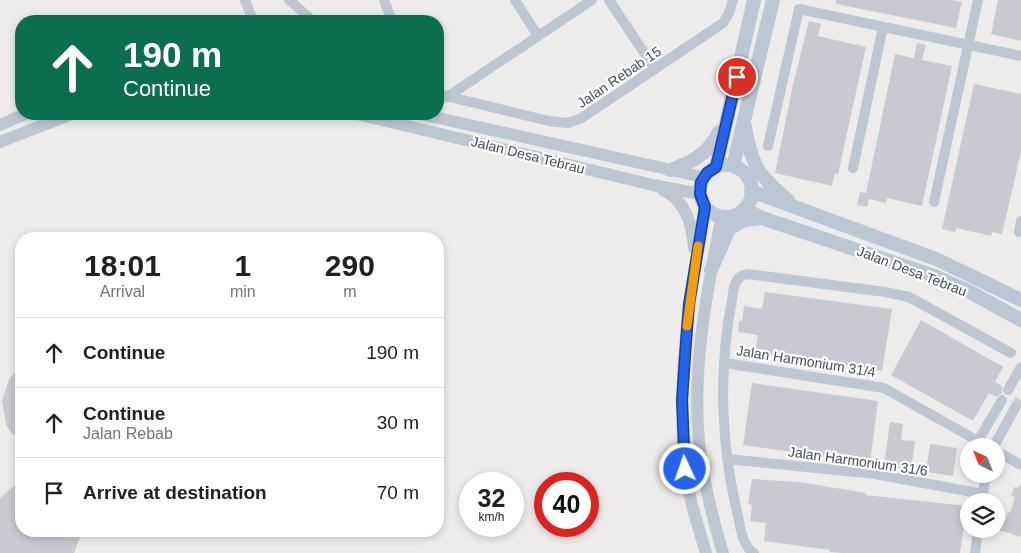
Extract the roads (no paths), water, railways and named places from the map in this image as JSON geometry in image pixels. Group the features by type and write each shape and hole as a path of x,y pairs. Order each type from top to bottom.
{"main road":[{"path":"716,167 754,0"},
{"path":"733,166 773,0"},
{"path":"670,170 704,154 715,142 728,115"},
{"path":"744,121 748,148 755,166 766,182 794,206"},
{"path":"733,166 747,175 751,191 748,203 744,209 734,215 716,215 702,200 703,177 716,167 733,166"},
{"name":"Jalan Desa Tebrau","path":"751,191 936,259 1021,300"},
{"name":"Jalan Desa Tebrau","path":"744,209 762,218 934,276 970,292 1021,320"},
{"path":"711,270 729,229 744,220 762,218"}],"street":[{"path":"246,0 250,15"},
{"path":"290,0 306,15"},
{"path":"384,0 390,15"},
{"path":"515,0 538,36"},
{"path":"444,94 538,36 592,0"},
{"path":"609,0 655,69"},
{"name":"Jalan Rebab 15","path":"444,96 524,116 567,123 580,120 723,24 730,13 733,0"},
{"path":"934,202 978,0"},
{"path":"768,146 799,9 1021,56"},
{"path":"852,168 883,26"},
{"path":"0,125 15,118"},
{"name":"Jalan Desa Tebrau","path":"444,119 703,177"},
{"path":"0,142 57,120"},
{"name":"Jalan Desa Tebrau","path":"382,120 653,185 702,200"},
{"path":"653,185 672,194 682,205 693,234 696,260"},
{"path":"702,200 689,304 682,400 685,469 706,553"},
{"path":"722,216 711,270 700,348 698,399 699,441 705,482 723,553"},
{"path":"1019,232 1021,221"},
{"path":"751,551 735,502 727,458 724,421 728,318 735,283 740,276 748,274 885,292 909,297 934,309 1011,353"},
{"name":"Jalan Harmonium 31/4","path":"725,363 884,388 972,438"},
{"path":"1008,390 1018,378 1021,367"},
{"path":"985,438 1002,400"},
{"path":"998,438 1015,408"},
{"path":"1005,456 1021,465"},
{"name":"Jalan Harmonium 31/6","path":"727,458 875,474 960,493"},
{"path":"975,553 977,538"}],"tunnel":[{"path":"1015,408 1021,398"}]}
